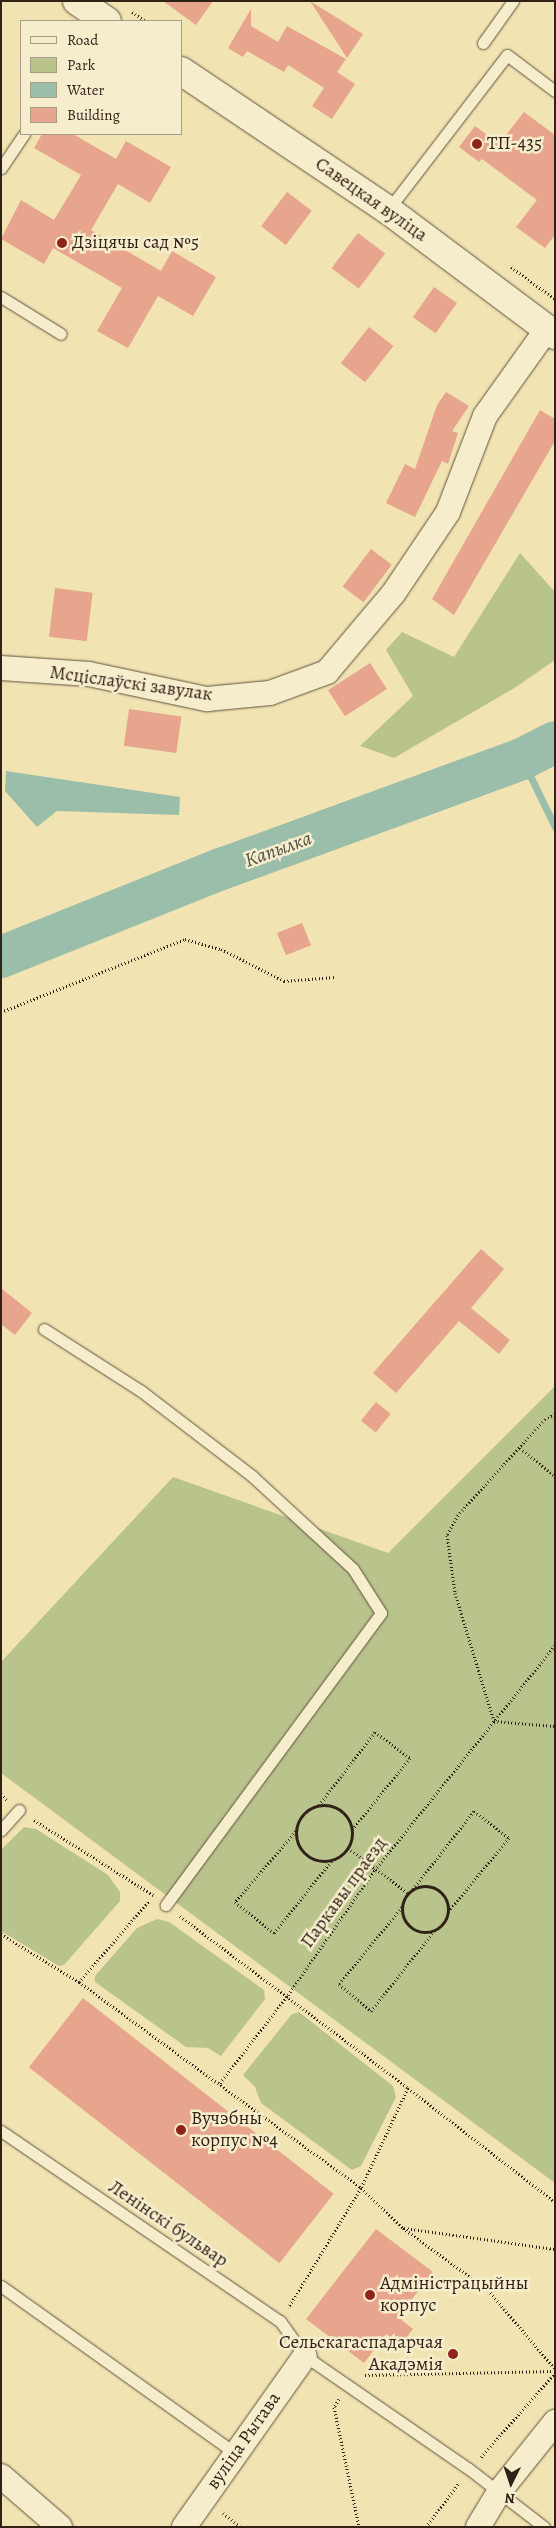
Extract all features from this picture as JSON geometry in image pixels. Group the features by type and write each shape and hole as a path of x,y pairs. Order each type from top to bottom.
{"main road":[{"path":"77,1 103,20"},
{"name":"Савецкая вуліца","path":"182,72 388,210 551,332"}],"street":[{"name":"Мсціслаўскі завулак","path":"1,668 89,674 207,699 270,693 327,672 393,594 448,512 485,416 551,332"},
{"name":"вуліца Рытава","path":"184,2527 305,2356"},
{"path":"478,2527 499,2492 555,2422"},
{"path":"1,2476 60,2527"}],"lane":[{"path":"483,43 513,1"},
{"path":"388,210 507,55 555,91"},
{"path":"1,168 23,135"},
{"path":"1,298 61,334"},
{"path":"44,1329 141,1390 252,1476 353,1569 381,1613 166,1905"},
{"path":"1,1830 19,1810"},
{"name":"Ленінскі бульвар","path":"1,2131 280,2321 305,2356"},
{"path":"1,2286 235,2454"},
{"path":"305,2356 349,2384 469,2470 544,2527"}],"path":[{"path":"1,1012 186,939 221,949 284,981 335,977"},
{"path":"555,1414 520,1448 458,1515 447,1535 455,1593 494,1721 555,1726"},
{"path":"520,1448 555,1476"},
{"name":"Паркавы праезд","path":"220,2084 288,1995 375,1870 555,1645"},
{"path":"375,1732 410,1758 352,1830 348,1848 332,1860 274,1933 235,1902 296,1830 303,1814 319,1805 375,1732"},
{"path":"319,1805 328,1805 344,1813 352,1830"},
{"path":"19,1810 154,1896 288,1995 555,2202"},
{"path":"474,1812 509,1838 448,1912 442,1925 435,1930 371,2011 339,1984 402,1907 408,1893 414,1889 474,1812"},
{"path":"296,1830 300,1848 306,1854 323,1861 332,1860"},
{"path":"348,1848 408,1893"},
{"path":"414,1889 428,1886 441,1892 448,1912"},
{"path":"79,1982 154,1896"},
{"path":"402,1907 406,1923 412,1928 419,1932 435,1930"},
{"path":"1,1934 79,1982 361,2188 403,2228 488,2290 555,2371"},
{"path":"280,2321 361,2188 408,2088"},
{"path":"403,2228 555,2249"},
{"path":"358,2527 334,2407 349,2384 365,2374 555,2371"},
{"path":"426,2527 469,2470 555,2371"}],"green space":[{"path":"520,553 555,592 555,660 516,687 394,758 360,746 413,696 386,650 402,632 454,657"},
{"path":"555,1386 555,2183 1,1773 1,1662 173,1477 388,1553"},
{"path":"24,1827 36,1829 108,1875 120,1892 120,1901 64,1965 59,1966 1,1931 1,1850"},
{"path":"157,1919 169,1922 264,1990 265,1999 221,2056 208,2048 186,2047 95,1982 95,1976 137,1928"},
{"path":"299,2012 393,2086 396,2097 361,2166 352,2170 261,2103 255,2087 243,2075 292,2014"}],"water":[{"path":"6,771 180,797 179,815 57,811 37,827 5,791"}],"building":[{"path":"163,1 213,1 196,25"},
{"path":"310,1 363,34 347,58"},
{"path":"251,9 251,26 278,42 287,26 346,59 337,72 355,84 332,119 312,106 324,88 288,65 284,72 247,51 243,57 228,48"},
{"path":"524,112 555,135 555,235 545,248 516,227 537,200 482,159 479,162 459,147 475,126 499,144"},
{"name":"Дзіцячы сад №5","path":"41,135 75,135 116,159 126,141 171,167 150,203 118,184 91,230 161,271 172,251 216,277 193,316 158,296 128,348 97,331 122,288 53,248 44,264 1,239 21,200 54,220 81,175 34,148"},
{"path":"287,192 312,211 286,245 261,226"},
{"path":"358,233 385,253 359,289 332,268"},
{"path":"434,287 457,303 436,333 413,317"},
{"path":"369,327 393,346 365,382 341,363"},
{"path":"446,392 469,406 452,431 458,433 448,464 442,461 415,517 386,503 405,464 415,469 437,405"},
{"path":"540,410 555,419 555,441 454,615 432,599"},
{"path":"371,549 392,565 363,602 343,587"},
{"path":"55,588 93,593 87,641 49,637"},
{"path":"370,663 387,689 345,716 328,690"},
{"path":"129,709 181,716 176,753 124,746"},
{"path":"302,923 311,945 286,955 277,933"},
{"path":"481,1249 504,1269 471,1308 510,1340 499,1354 459,1321 396,1393 373,1373"},
{"path":"1,1288 32,1313 15,1335 1,1324"},
{"path":"376,1402 391,1414 376,1433 361,1421"},
{"name":"Вучэбны корпус №4","path":"83,1998 334,2194 279,2263 29,2067"},
{"name":"Адміністрацыйны корпус","path":"376,2229 433,2272 398,2317 413,2329 401,2345 386,2334 364,2363 306,2319"}],"waterway":[{"name":"Капылка","path":"1,957 224,868 522,759 555,742"},
{"path":"522,759 555,827"}],"place":[{"name":"ТП-435","path":"477,144"},
{"name":"Дзіцячы сад №5","path":"62,243"},
{"name":"Вучэбны корпус №4","path":"181,2130"},
{"name":"Адміністрацыйны корпус","path":"370,2295"},
{"name":"Сельскагаспадарчая Акадэмія","path":"453,2354"}]}
